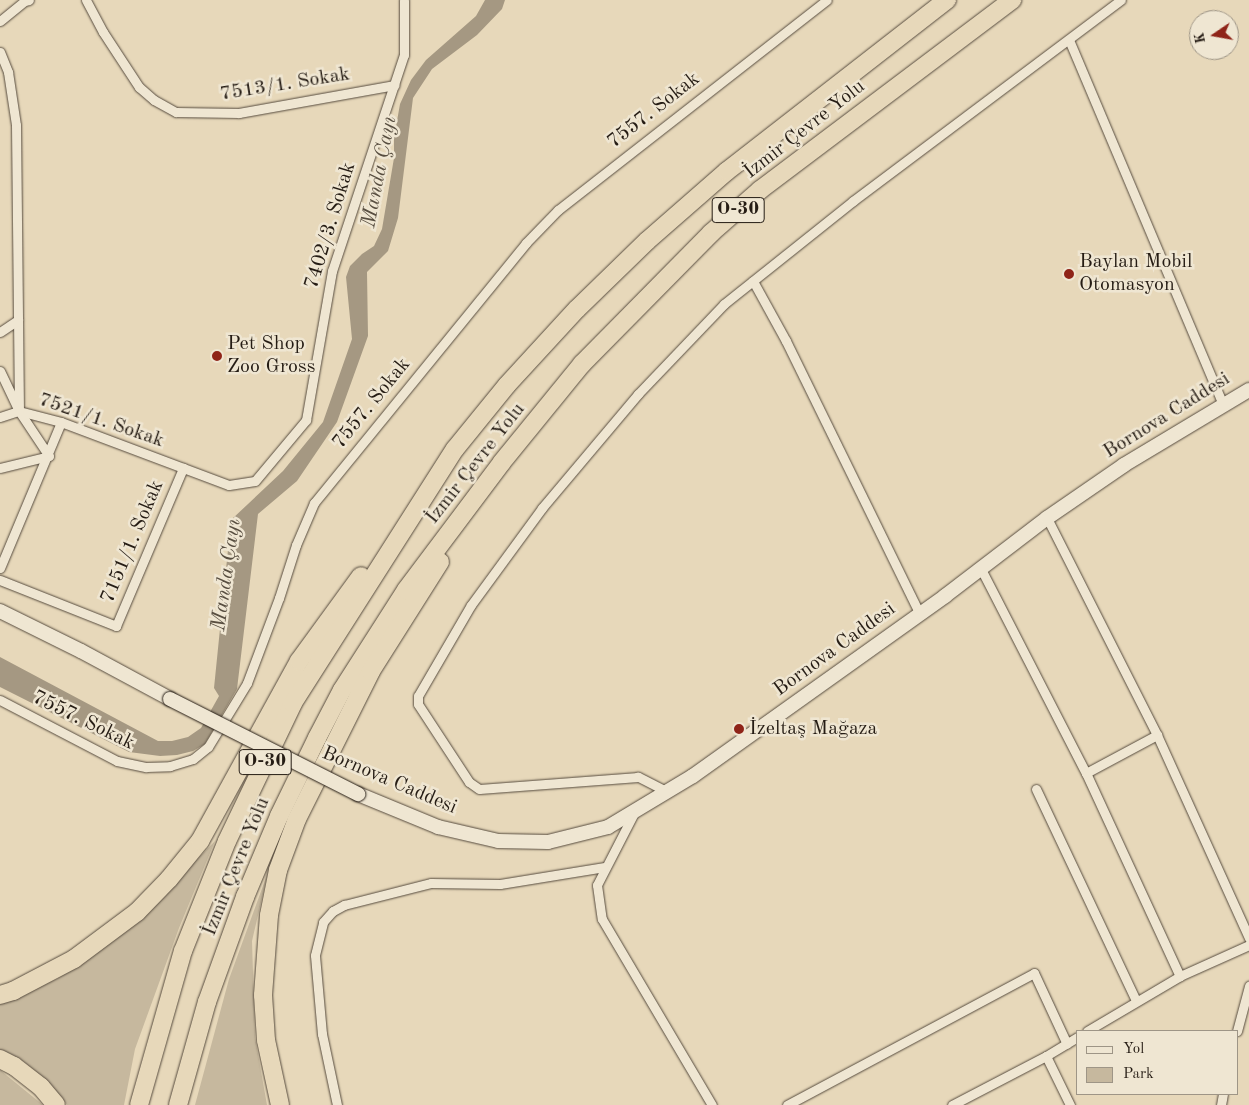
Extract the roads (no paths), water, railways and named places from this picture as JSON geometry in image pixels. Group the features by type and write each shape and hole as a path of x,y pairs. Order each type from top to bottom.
{"highway":[{"name":"İzmir Çevre Yolu","path":"139,1105 183,951 227,841 289,712 454,449 507,385 577,309 646,241 727,171 947,0"},
{"name":"İzmir Çevre Yolu","path":"178,1105 207,1002 245,897 279,816 316,738 342,690 406,590 502,462 582,364 711,233 760,190 1012,0"},
{"path":"0,995 12,992 74,959 138,912 169,879 200,841 299,661 454,449"},
{"path":"280,1105 266,1040 263,995 268,923 278,870 296,819 371,671 502,462"},
{"path":"0,1059 14,1066 41,1087 56,1105"}],"main road":[{"name":"Bornova Caddesi","path":"0,611 358,794 438,827 498,841 548,842 608,827 668,792 920,614 1047,518 1124,465 1249,390"},
{"name":"Bornova Caddesi","path":"0,621 170,699"}],"street":[{"path":"0,21 25,1 29,0"},
{"name":"7513/1. Sokak","path":"86,0 103,32 140,87 154,100 176,112 239,112 395,85"},
{"name":"7402/3. Sokak","path":"229,485 255,481 306,420 332,271 404,55 404,0"},
{"name":"7557. Sokak","path":"0,700 117,761 146,767 170,766 193,759 208,747 247,683 279,598 296,545 314,503 526,243 558,210 827,0"},
{"path":"668,792 638,777 585,783 479,789 469,782 418,704 418,696 471,605 542,508 638,394 724,304 853,201 1121,0"},
{"path":"1069,40 1222,405"},
{"name":"7521/1. Sokak","path":"0,52 8,72 16,125 19,411 61,422 229,485"},
{"path":"753,281 786,341 920,614"},
{"path":"0,332 18,320"},
{"path":"0,371 19,411 49,456"},
{"path":"0,417 19,411"},
{"path":"0,568 49,456 61,422"},
{"path":"0,468 49,456"},
{"name":"7151/1. Sokak","path":"0,580 116,626 183,468"},
{"path":"1047,518 1156,735 1249,938"},
{"path":"980,567 1086,773 1180,976"},
{"path":"1086,773 1156,735"},
{"path":"1036,789 1136,1001"},
{"path":"634,812 597,885 602,919 712,1105"},
{"path":"337,1105 322,1034 315,955 323,922 333,911 344,905 431,883 500,884 605,868"},
{"path":"1089,1030 1180,976 1249,945"},
{"path":"787,1105 1034,973 1067,1044"},
{"path":"1237,1030 1249,986"},
{"path":"952,1105 1076,1038"},
{"path":"1046,1056 1070,1105"}],"water":[{"name":"Manda Çayı","path":"485,0 505,0 502,9 477,35 432,69 413,98 398,218 388,251 367,272 368,336 337,422 297,481 258,514 237,689 205,744 193,751 177,755 160,756 129,752 0,687 0,657 158,741 172,741 188,737 201,728 219,696 214,688 231,520 283,471 323,422 352,339 346,277 350,266 362,254 374,246 382,229 394,158 394,138 400,104 411,80 426,60 476,16"}],"place":[{"name":"Baylan Mobil Otomasyon","path":"1069,274"},
{"name":"Pet Shop Zoo Gross","path":"217,356"},
{"name":"İzeltaş Mağaza","path":"739,729"}]}
